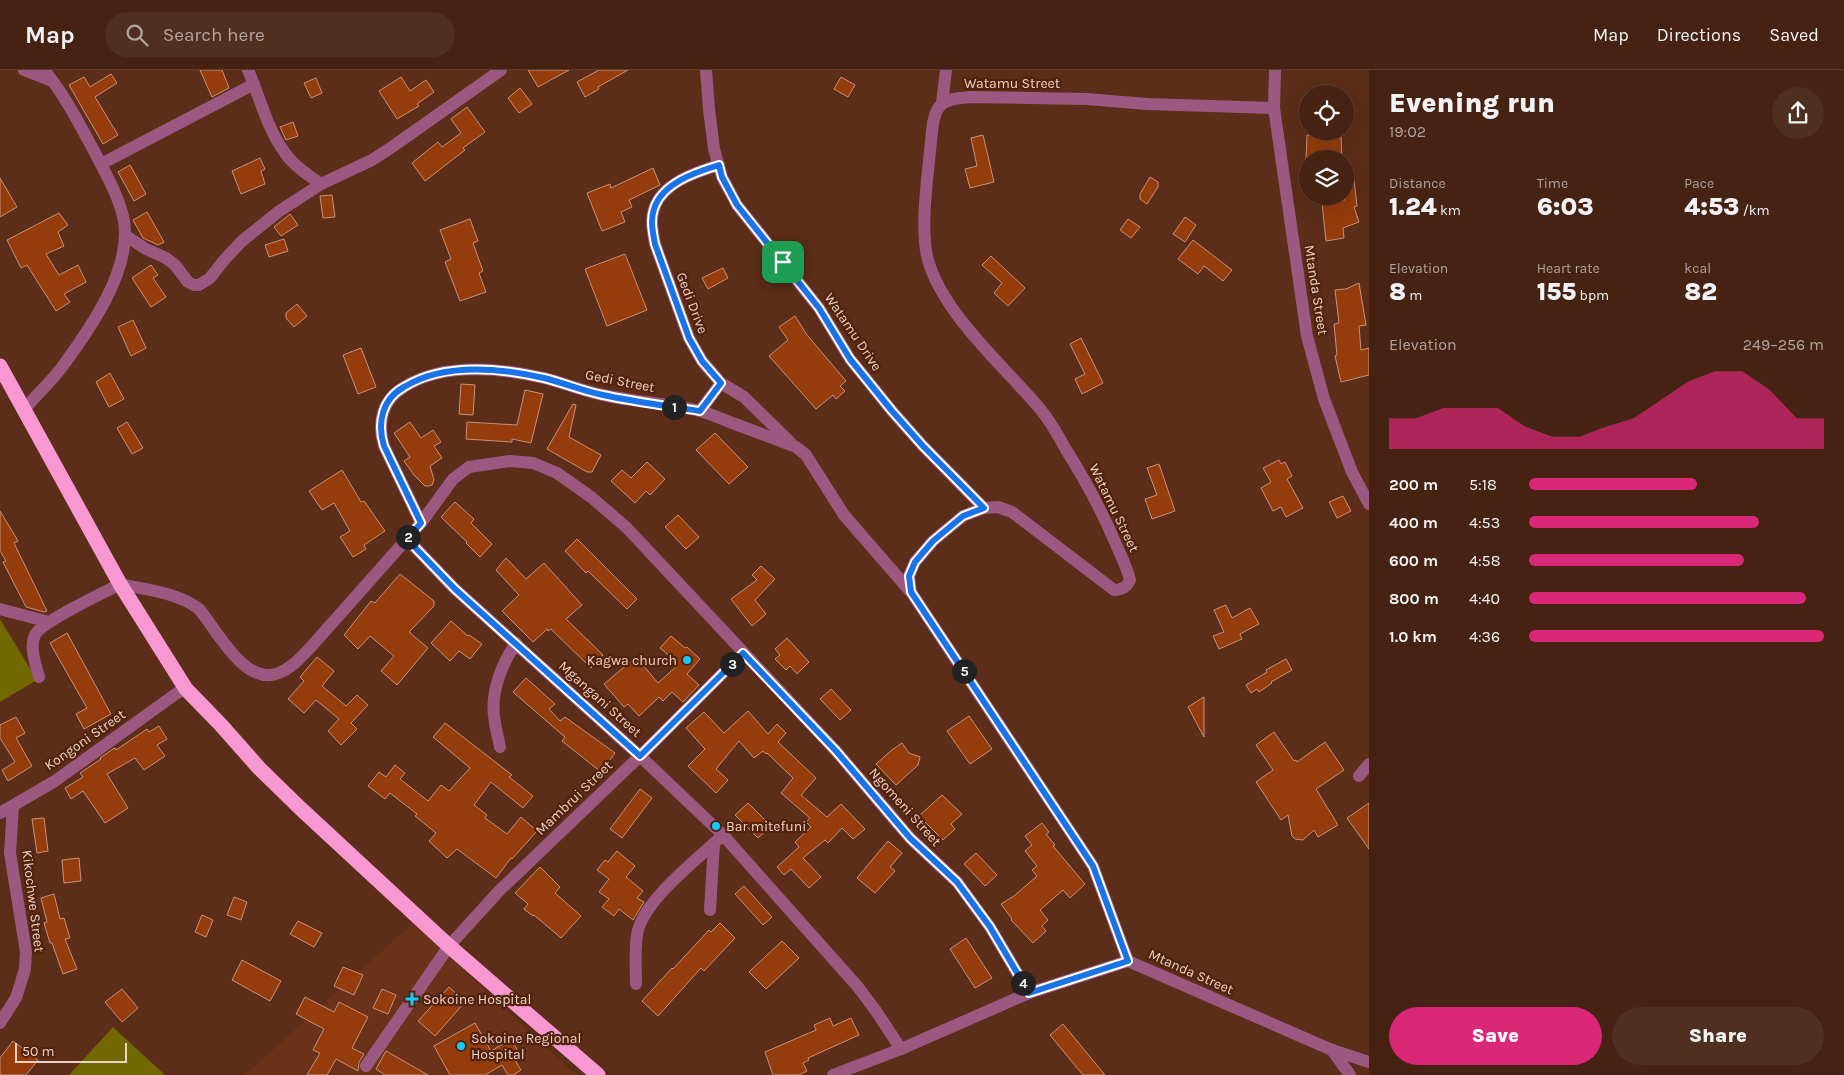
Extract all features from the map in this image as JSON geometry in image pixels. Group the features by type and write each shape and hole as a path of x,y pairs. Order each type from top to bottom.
{"highway":[{"path":"0,366 120,584 186,689 259,768 300,808 449,946 598,1075"}],"street":[{"path":"24,70 52,81"},
{"path":"24,410 61,368 85,334 111,290 123,258 126,236 123,216 111,182 44,70"},
{"path":"248,70 272,130 286,154 301,170 321,184"},
{"name":"Watamu Drive","path":"706,70 714,148 722,177 737,205 819,308 850,359 892,411 923,446 984,508"},
{"path":"942,103 946,70"},
{"name":"Mtanda Street","path":"1275,70 1274,108 1307,336 1324,399 1352,472 1369,504"},
{"path":"126,236 146,249 166,258 175,265 188,282 194,286 199,285 210,278 242,241 278,212 321,184 372,160 428,124 497,71"},
{"path":"101,164 254,84"},
{"name":"Watamu Street","path":"911,592 909,576 915,562 933,541 963,516 984,508 998,507 1012,512 1114,590 1127,586 1130,580 1094,497 1050,424 1042,412 958,316 937,282 928,261 925,244 926,185 933,127 936,113 942,103 971,97 1014,97 1274,108"},
{"name":"Gedi Drive","path":"719,165 686,177 667,190 660,198 653,210 652,229 655,244 689,338 702,361 721,383 744,397 796,447"},
{"name":"Gedi Street","path":"421,523 380,434 380,423 386,404 396,391 416,379 463,370 499,371 544,378 602,395 700,411 796,447 806,455 844,515 911,592"},
{"path":"700,411 721,383"},
{"name":"Ngomeni Street","path":"120,584 176,597 193,604 205,615 243,664 259,674 273,674 287,668 303,654 421,523 453,479 469,467 510,461 533,463 557,474 591,497 627,528 836,751 910,838 957,882 990,927 1029,993"},
{"name":"Mgangani Street","path":"407,539 455,589 516,642 640,756 858,987 901,1049"},
{"path":"39,677 33,653 33,640 37,632 49,622 120,584"},
{"path":"911,592 1093,866 1128,961"},
{"path":"0,610 49,622"},
{"path":"500,747 494,716 494,704 503,663 516,642"},
{"name":"Mambrui Street","path":"366,1066 449,946 499,891 640,756 743,653"},
{"name":"Kongoni Street","path":"0,813 54,781 186,689"},
{"path":"1359,776 1369,764"},
{"name":"Kikochwe Street","path":"0,1023 16,998 25,970 26,952 10,853 13,806"},
{"path":"710,910 719,839"},
{"path":"636,984 637,932 643,918 669,885 719,839"},
{"name":"Mtanda Street","path":"833,1075 901,1049 1029,993 1128,961 1332,1050 1369,1062"},
{"path":"1332,1050 1350,1075"}],"shaded area":[{"path":"0,619 37,680 0,702"},
{"name":"Sokoine Hospital","path":"413,923 576,1075 245,1075"},
{"path":"113,1027 165,1075 69,1075"}],"building":[{"path":"200,70 222,70 229,88 212,97"},
{"path":"528,70 569,70 538,87"},
{"path":"599,70 628,70 598,87 599,89 585,97 577,82"},
{"path":"111,74 117,83 95,97 118,135 103,144 69,85 84,77 90,87"},
{"path":"401,77 410,91 426,80 434,92 417,104 419,106 397,119 379,91"},
{"path":"841,77 855,85 848,97 834,89"},
{"path":"316,78 322,93 311,98 304,83"},
{"path":"520,88 532,104 519,113 508,98"},
{"path":"467,107 485,132 463,148 465,150 425,181 412,163 438,142 442,147 461,133 451,119"},
{"path":"293,122 298,136 286,140 280,127"},
{"path":"983,135 994,182 970,188 965,169 977,166 971,138"},
{"path":"1307,140 1341,140 1342,150 1306,150"},
{"path":"260,158 265,169 261,171 265,184 241,194 232,171"},
{"path":"130,165 146,194 134,201 118,172"},
{"path":"653,168 660,185 629,200 632,207 621,212 625,222 602,231 587,193 610,184 611,188"},
{"path":"1150,177 1158,182 1158,187 1147,204 1140,199 1140,194"},
{"path":"0,178 17,207 0,217"},
{"path":"1354,179 1357,206 1354,207 1359,222 1343,228 1344,238 1326,241 1322,205 1354,205"},
{"path":"332,195 335,217 323,218 320,196"},
{"path":"147,212 164,242 158,245 143,238 133,220"},
{"path":"59,213 68,225 58,232 64,246 46,254 59,275 78,265 86,282 64,294 70,302 56,311 27,265 21,268 7,240"},
{"path":"290,214 298,225 281,236 274,227"},
{"path":"1185,217 1196,225 1185,242 1173,234"},
{"path":"470,219 478,241 473,243 483,271 479,273 486,292 460,301 445,262 451,259 440,230"},
{"path":"1128,219 1140,227 1131,238 1120,230"},
{"path":"284,239 288,251 269,257 265,245"},
{"path":"1193,240 1232,270 1223,281 1204,266 1198,274 1178,259"},
{"path":"625,254 647,310 607,326 585,269"},
{"path":"991,256 1025,288 1008,306 994,293 1002,283 982,265"},
{"path":"151,265 158,275 153,278 166,297 151,307 132,278"},
{"path":"723,268 728,278 708,289 702,278"},
{"path":"1359,283 1366,325 1359,326 1361,350 1369,348 1369,375 1341,382 1335,356 1337,355 1334,324 1339,323 1335,290 1346,289"},
{"path":"297,304 307,316 294,327 286,318 286,313"},
{"path":"795,316 807,335 846,381 840,386 845,391 836,399 833,395 816,409 769,356 788,340 779,327"},
{"path":"133,320 146,348 131,356 118,327"},
{"path":"1081,338 1103,383 1082,394 1075,379 1085,374 1070,344"},
{"path":"361,348 376,387 358,394 343,355"},
{"path":"110,373 124,399 109,407 96,382"},
{"path":"461,384 475,385 473,415 459,414"},
{"path":"525,390 543,394 531,443 512,439 512,442 466,439 467,422 517,425"},
{"path":"573,404 576,405 569,437 601,455 592,472 587,472 547,449"},
{"path":"127,422 143,448 132,454 117,428"},
{"path":"410,422 421,438 433,430 441,442 434,446 442,458 430,466 434,480 432,485 429,486 425,486 414,475 404,461 410,457 394,433"},
{"path":"715,433 748,467 729,484 696,450"},
{"path":"1279,460 1281,464 1285,462 1292,476 1287,479 1303,508 1286,517 1281,507 1273,511 1261,488 1271,482 1263,468"},
{"path":"647,462 665,479 650,495 646,491 635,503 611,481 622,470 631,478"},
{"path":"1159,464 1175,511 1152,519 1145,499 1157,495 1147,468"},
{"path":"342,470 361,502 364,501 385,531 364,545 366,549 353,557 340,537 350,531 334,503 322,510 309,491"},
{"path":"1343,496 1351,511 1337,518 1329,502"},
{"path":"455,502 474,519 471,523 492,544 480,557 441,517"},
{"path":"0,511 18,541 14,543 47,611 44,612 26,607 3,562 6,561 0,551"},
{"path":"678,515 699,537 686,549 665,527"},
{"path":"577,539 637,599 627,609 588,571 586,573 565,551"},
{"path":"506,558 526,579 544,563 582,605 566,619 603,655 591,668 551,629 548,631 547,629 533,642 502,611 519,595 496,570"},
{"path":"761,566 775,579 755,600 766,614 752,626 731,599 757,580 752,575"},
{"path":"400,574 434,601 434,606 409,632 428,648 397,685 381,671 394,656 370,636 358,649 344,635 371,601 375,603"},
{"path":"1226,605 1232,618 1250,608 1259,624 1240,634 1242,639 1219,649 1213,636 1224,632 1214,610"},
{"path":"451,621 468,636 482,644 470,659 459,651 450,661 431,643"},
{"path":"67,633 111,714 84,729 76,714 87,708 50,643"},
{"path":"671,636 700,659 687,674 699,685 683,702 672,692 663,701 659,697 639,716 628,704 624,707 604,684 636,657 658,683 677,666 673,662 674,660 660,648"},
{"path":"787,638 809,662 797,674 790,666 786,670 775,659 780,655 775,649"},
{"path":"317,657 334,671 322,686 346,706 357,695 368,705 351,723 357,729 341,745 328,731 339,719 316,700 304,713 288,699 304,681 300,677"},
{"path":"1286,659 1292,670 1271,682 1259,692 1257,689 1251,693 1246,685 1267,672 1266,670"},
{"path":"526,678 555,704 549,709 560,721 565,717 615,753 601,772 562,741 565,737 513,692"},
{"path":"831,689 851,710 840,720 820,699"},
{"path":"1204,697 1204,737 1188,707"},
{"path":"748,711 768,734 777,724 786,733 778,742 816,778 801,795 827,817 841,804 865,829 853,839 842,828 828,843 825,840 803,858 821,877 809,888 791,869 784,875 777,867 799,847 795,842 811,827 806,822 810,818 781,793 793,778 767,753 763,751 754,758 739,741 716,769 728,780 716,793 688,766 705,749 686,728 704,712 724,733"},
{"path":"969,716 992,749 970,764 947,731"},
{"path":"16,717 25,733 16,738 32,766 8,781 2,770 15,762 0,738 0,725"},
{"path":"445,723 512,775 509,777 533,796 523,808 491,782 474,805 487,815 485,818 507,834 521,817 537,831 511,858 496,878 457,849 447,858 429,841 436,833 415,816 417,814 390,793 385,799 368,786 379,772 386,777 395,765 405,773 400,779 428,801 441,785 449,791 470,768 433,737"},
{"path":"159,726 167,739 157,745 165,756 144,770 135,758 107,774 128,808 105,823 83,791 71,799 65,788 83,777 80,773 113,749 115,748 116,750 147,729 149,732"},
{"path":"1274,732 1294,761 1296,760 1297,762 1325,742 1344,770 1316,789 1338,825 1318,837 1314,830 1303,840 1295,839 1292,836 1288,815 1281,820 1256,782 1273,770 1256,745"},
{"path":"902,743 909,753 920,757 918,765 896,785 876,764"},
{"path":"640,789 652,798 622,838 610,829"},
{"path":"942,795 962,814 951,824 955,829 943,840 919,816"},
{"path":"748,803 771,826 758,838 735,815"},
{"path":"1369,803 1369,849 1347,818"},
{"path":"44,818 48,851 37,853 32,819"},
{"path":"1042,823 1049,832 1046,834 1055,845 1053,846 1085,884 1070,898 1063,890 1040,910 1048,920 1042,926 1046,931 1033,943 1011,920 1001,904 1014,896 1037,876 1032,870 1037,866 1025,851 1032,845 1025,836"},
{"path":"888,841 902,853 890,867 895,871 875,893 857,878"},
{"path":"617,851 635,866 626,877 643,891 637,898 644,902 633,920 619,909 614,916 602,907 609,899 599,892 609,879 597,870 605,860 608,862"},
{"path":"976,853 997,875 985,886 964,864"},
{"path":"79,858 81,881 64,883 62,860"},
{"path":"540,867 560,887 555,893 581,916 561,938 524,909 528,904 515,893"},
{"path":"744,886 772,917 763,925 735,894"},
{"path":"54,894 60,919 64,918 70,938 65,939 77,969 63,974 44,923 47,922 41,898"},
{"path":"234,897 247,902 241,920 227,915"},
{"path":"202,915 213,920 206,937 195,932"},
{"path":"298,921 322,933 314,947 290,934"},
{"path":"720,923 735,938 704,971 701,968 658,1016 642,1001 709,930 711,932"},
{"path":"966,938 992,978 975,988 950,949"},
{"path":"782,941 799,958 766,989 749,972"},
{"path":"242,960 281,981 270,1001 232,980"},
{"path":"343,967 363,975 354,995 334,986"},
{"name":"Sokoine Regional Hospital","path":"449,987 465,1002 435,1036 418,1021"},
{"path":"122,989 138,1008 122,1022 105,1002"},
{"path":"382,989 396,995 388,1014 373,1008"},
{"path":"305,997 334,1012 339,1002 368,1017 352,1048 364,1054 359,1062 358,1071 336,1059 327,1075 307,1075 320,1053 313,1050 324,1029 296,1014"},
{"path":"830,1018 833,1026 851,1018 859,1035 808,1058 809,1060 803,1063 807,1071 799,1075 773,1075 765,1052 816,1030 814,1025"},
{"path":"475,1023 491,1051 511,1039 519,1053 513,1057 521,1070 513,1075 508,1075 502,1065 485,1075 450,1075 434,1046"},
{"path":"1063,1024 1105,1075 1083,1075 1050,1035"},
{"path":"13,1041 38,1060 26,1075 0,1075 0,1058"},
{"path":"386,1051 428,1075 385,1075 376,1069"}],"place":[{"name":"Kagwa church","path":"687,660"},
{"name":"Bar mitefuni","path":"716,826"},
{"name":"Sokoine Hospital","path":"412,999"},
{"name":"Sokoine Regional Hospital","path":"461,1046"}],"route":[{"path":"719,165 722,177 737,205 783,262 819,308 850,359 892,411 923,446 984,508 963,516 933,541 915,562 909,576 911,592 1093,866 1128,961 1029,993 990,927 957,882 910,838 836,751 743,653 640,756 516,642 455,589 407,539 421,523 384,446 380,434 380,423 386,404 396,391 416,379 463,370 499,371 544,378 602,395 700,411 721,383 702,361 689,338 655,244 652,229 653,210 667,190 686,177 719,165"}]}
